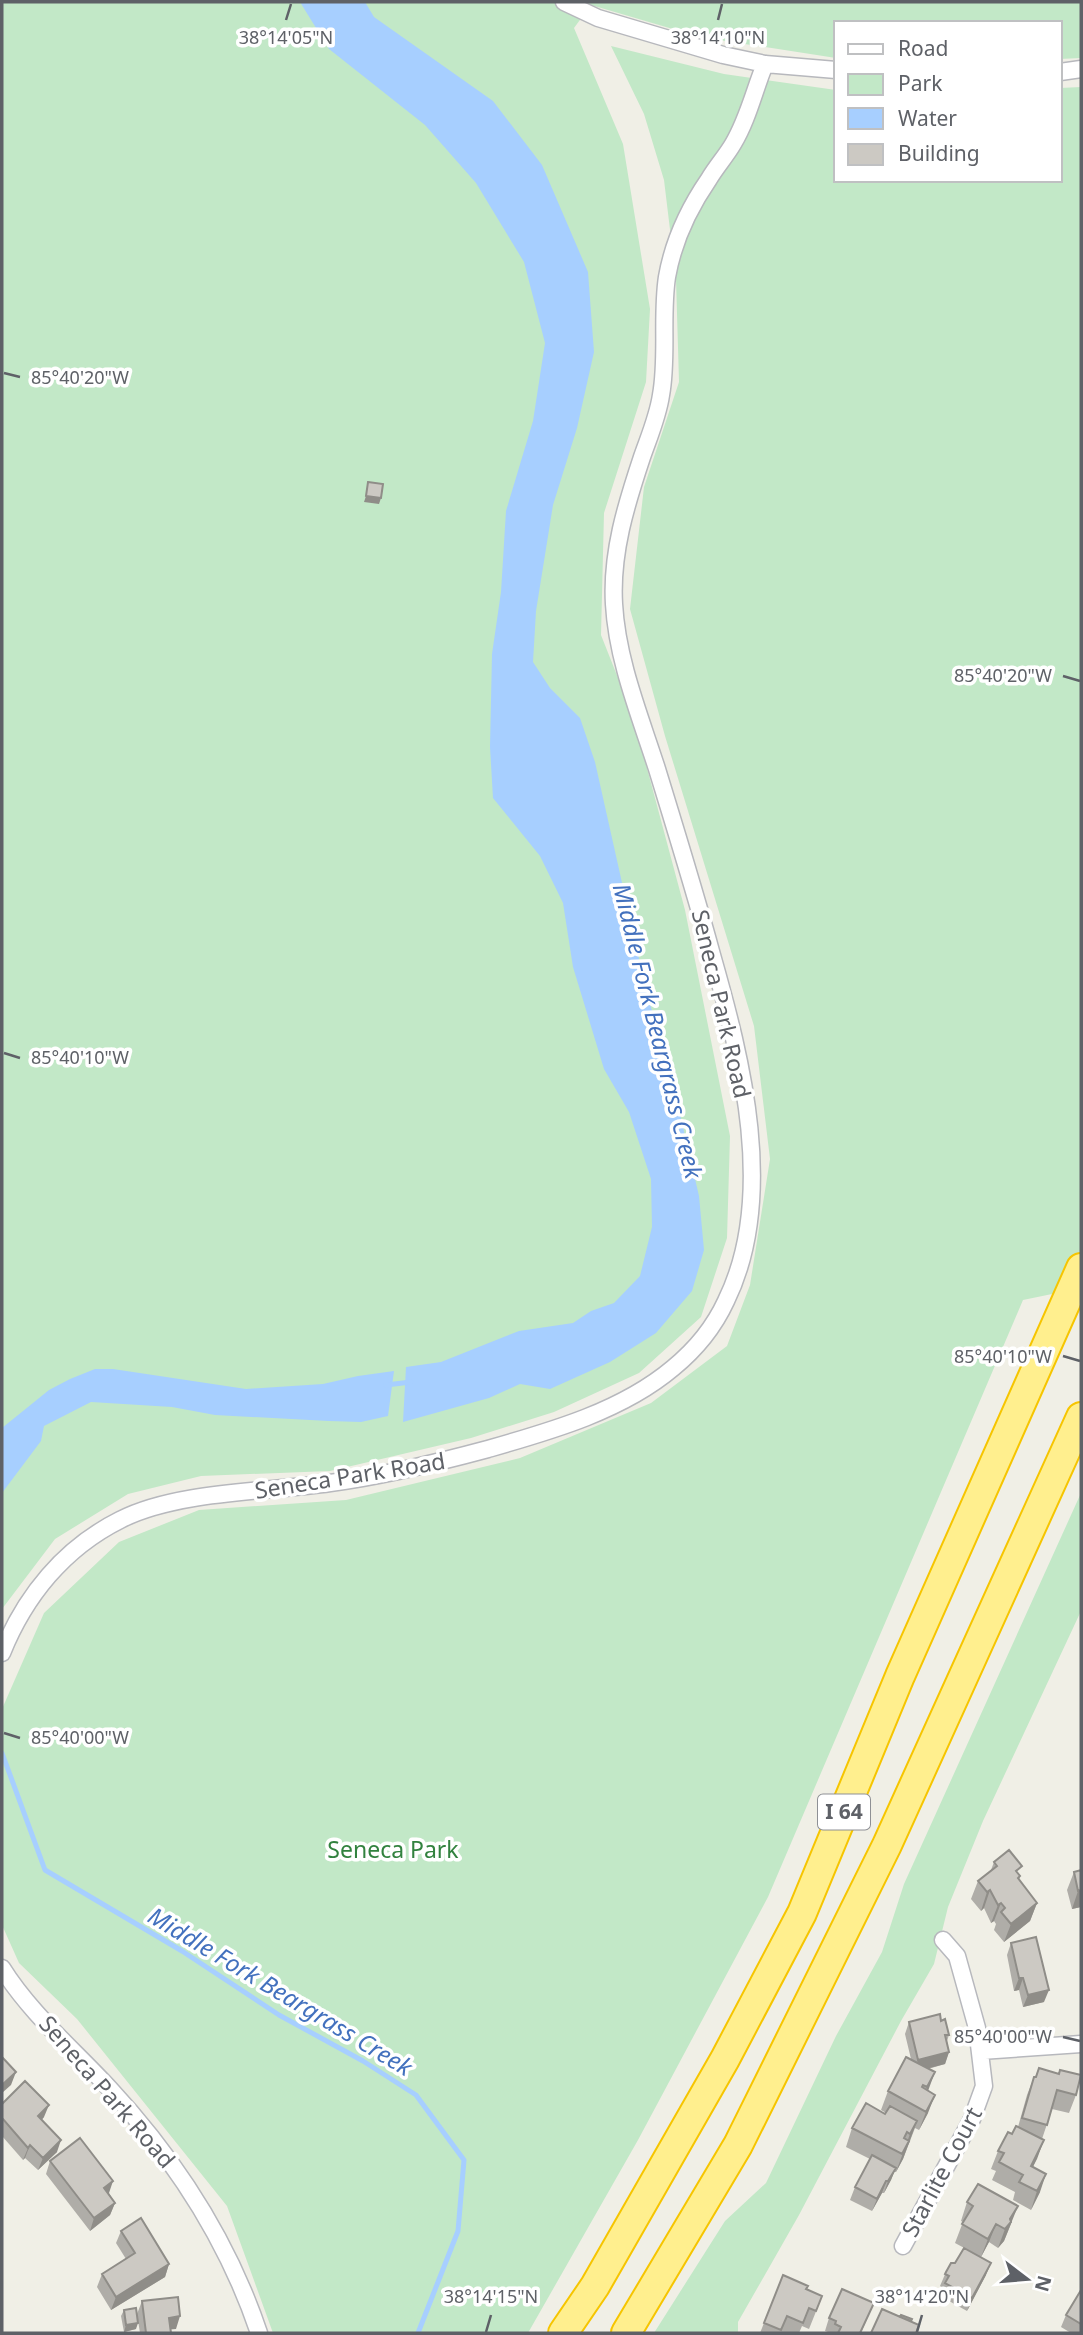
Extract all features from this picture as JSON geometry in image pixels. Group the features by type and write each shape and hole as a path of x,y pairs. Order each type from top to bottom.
{"highway":[{"name":"I 64","path":"562,2333 595,2286 705,2095 802,1913 900,1676 1081,1268"},
{"name":"I 64","path":"626,2333 738,2145 887,1845 1081,1417"}],"street":[{"path":"564,2 598,18 723,55 765,64 834,70"},
{"name":"Seneca Park Road","path":"2,1653 22,1611 44,1579 61,1561 96,1534 123,1518 169,1503 389,1474 538,1435 599,1412 648,1386 671,1370 702,1340 728,1297 748,1234 751,1179 748,1125 738,1058 689,870 621,655 614,612 613,584 625,509 661,396 667,279 678,237 705,184 733,145 747,117 765,64"},
{"path":"1062,72 1081,69"},
{"name":"Starlite Court","path":"903,2246 977,2108 984,2086 977,2028 957,1956 943,1940"},
{"name":"Seneca Park Road","path":"2,1968 46,2023 143,2126 183,2178 236,2274 260,2333"},
{"path":"981,2051 1081,2045"}],"green space":[{"path":"2,2 1081,2 1081,58 1062,59 1062,21 834,21 834,58 700,37 591,5 574,28 623,144 650,309 646,382 604,513 601,635 633,716 685,910 730,1136 727,1238 701,1317 639,1373 554,1412 471,1438 330,1471 201,1476 128,1494 55,1539 2,1609"},
{"name":"Seneca Park","path":"611,46 724,74 834,90 834,182 1062,182 1062,88 1081,87 1081,1288 1023,1300 768,1897 638,2140 528,2333 273,2333 227,2206 77,2019 19,1963 2,1925 2,1709 44,1613 119,1542 199,1510 346,1500 520,1458 651,1403 727,1346 750,1285 770,1159 754,1026 665,736 630,609 644,487 679,382 676,279 664,180 644,114"},
{"path":"1081,1493 1081,1611 983,1821 948,1907 934,1964 799,2215 738,2322 738,2333 654,2333 725,2221 766,2183 836,2036 882,1952 904,1884"}],"water":[{"path":"300,2 365,2 374,17 493,101 542,165 588,272 594,352 577,428 553,505 536,611 533,662 550,688 580,718 595,762 646,990 672,1080 699,1196 704,1250 692,1291 656,1333 610,1362 550,1389 520,1384 489,1398 403,1422 406,1367 441,1362 519,1331 573,1323 591,1311 614,1303 640,1276 652,1227 651,1179 629,1112 604,1069 573,967 563,903 540,856 493,798 490,747 492,654 501,592 506,511 533,421 545,343 524,262 476,183 425,125 329,49"},
{"path":"95,1369 113,1369 246,1389 323,1384 394,1371 388,1416 361,1422 215,1415 172,1407 91,1402 44,1426 41,1441 2,1493 2,1428 49,1390"}],"building":[{"path":"368,482 383,484 381,498 366,496"},
{"path":"1009,1850 1022,1866 1016,1871 1020,1876 1018,1878 1037,1903 1011,1924 1001,1912 1005,1908 1001,1903 998,1905 990,1890 987,1892 978,1881 997,1866 994,1862"},
{"path":"1081,1870 1081,1890 1078,1891 1074,1872"},
{"path":"1036,1937 1049,1990 1028,1995 1023,1978 1019,1978 1011,1943"},
{"path":"940,2014 941,2021 945,2019 949,2035 945,2035 949,2052 918,2060 909,2022"},
{"path":"2,2057 16,2072 2,2085"},
{"path":"906,2057 935,2072 927,2087 922,2087 935,2095 926,2112 888,2091"},
{"path":"1039,2068 1059,2074 1060,2070 1081,2075 1076,2095 1057,2090 1047,2125 1022,2118"},
{"path":"25,2081 49,2105 38,2116 61,2140 43,2158 30,2145 28,2148 2,2118 2,2104"},
{"path":"866,2103 885,2114 890,2106 917,2121 910,2134 907,2132 904,2138 909,2141 902,2154 852,2128"},
{"path":"1016,2126 1044,2140 1031,2166 1046,2174 1037,2191 1019,2182 1023,2175 999,2162 1004,2153 998,2151 1008,2132 1012,2134"},
{"path":"80,2138 113,2181 104,2188 115,2203 94,2218 50,2161"},
{"path":"872,2155 896,2168 877,2199 855,2187"},
{"path":"978,2184 1018,2206 1005,2229 996,2224 988,2239 962,2224 973,2206 967,2202"},
{"path":"141,2218 169,2264 116,2297 102,2274 135,2253 121,2231"},
{"path":"964,2248 991,2263 972,2298 945,2283 949,2276 946,2272"},
{"path":"783,2275 808,2286 806,2289 822,2296 816,2311 809,2308 803,2323 787,2316 781,2330 764,2323"},
{"path":"842,2289 874,2303 860,2333 838,2333 841,2327 829,2318"},
{"path":"1081,2290 1081,2324 1066,2315"},
{"path":"178,2297 180,2316 169,2318 171,2333 146,2333 142,2301"},
{"path":"136,2308 138,2323 126,2325 124,2310"},
{"path":"882,2309 919,2325 916,2333 871,2333"}],"waterway":[{"name":"Middle Fork Beargrass Creek","path":"386,1385 411,1382"},
{"name":"Middle Fork Beargrass Creek","path":"2,1753 45,1870 182,1951 279,2015 363,2061 416,2095 464,2160 458,2231 418,2333"}]}
